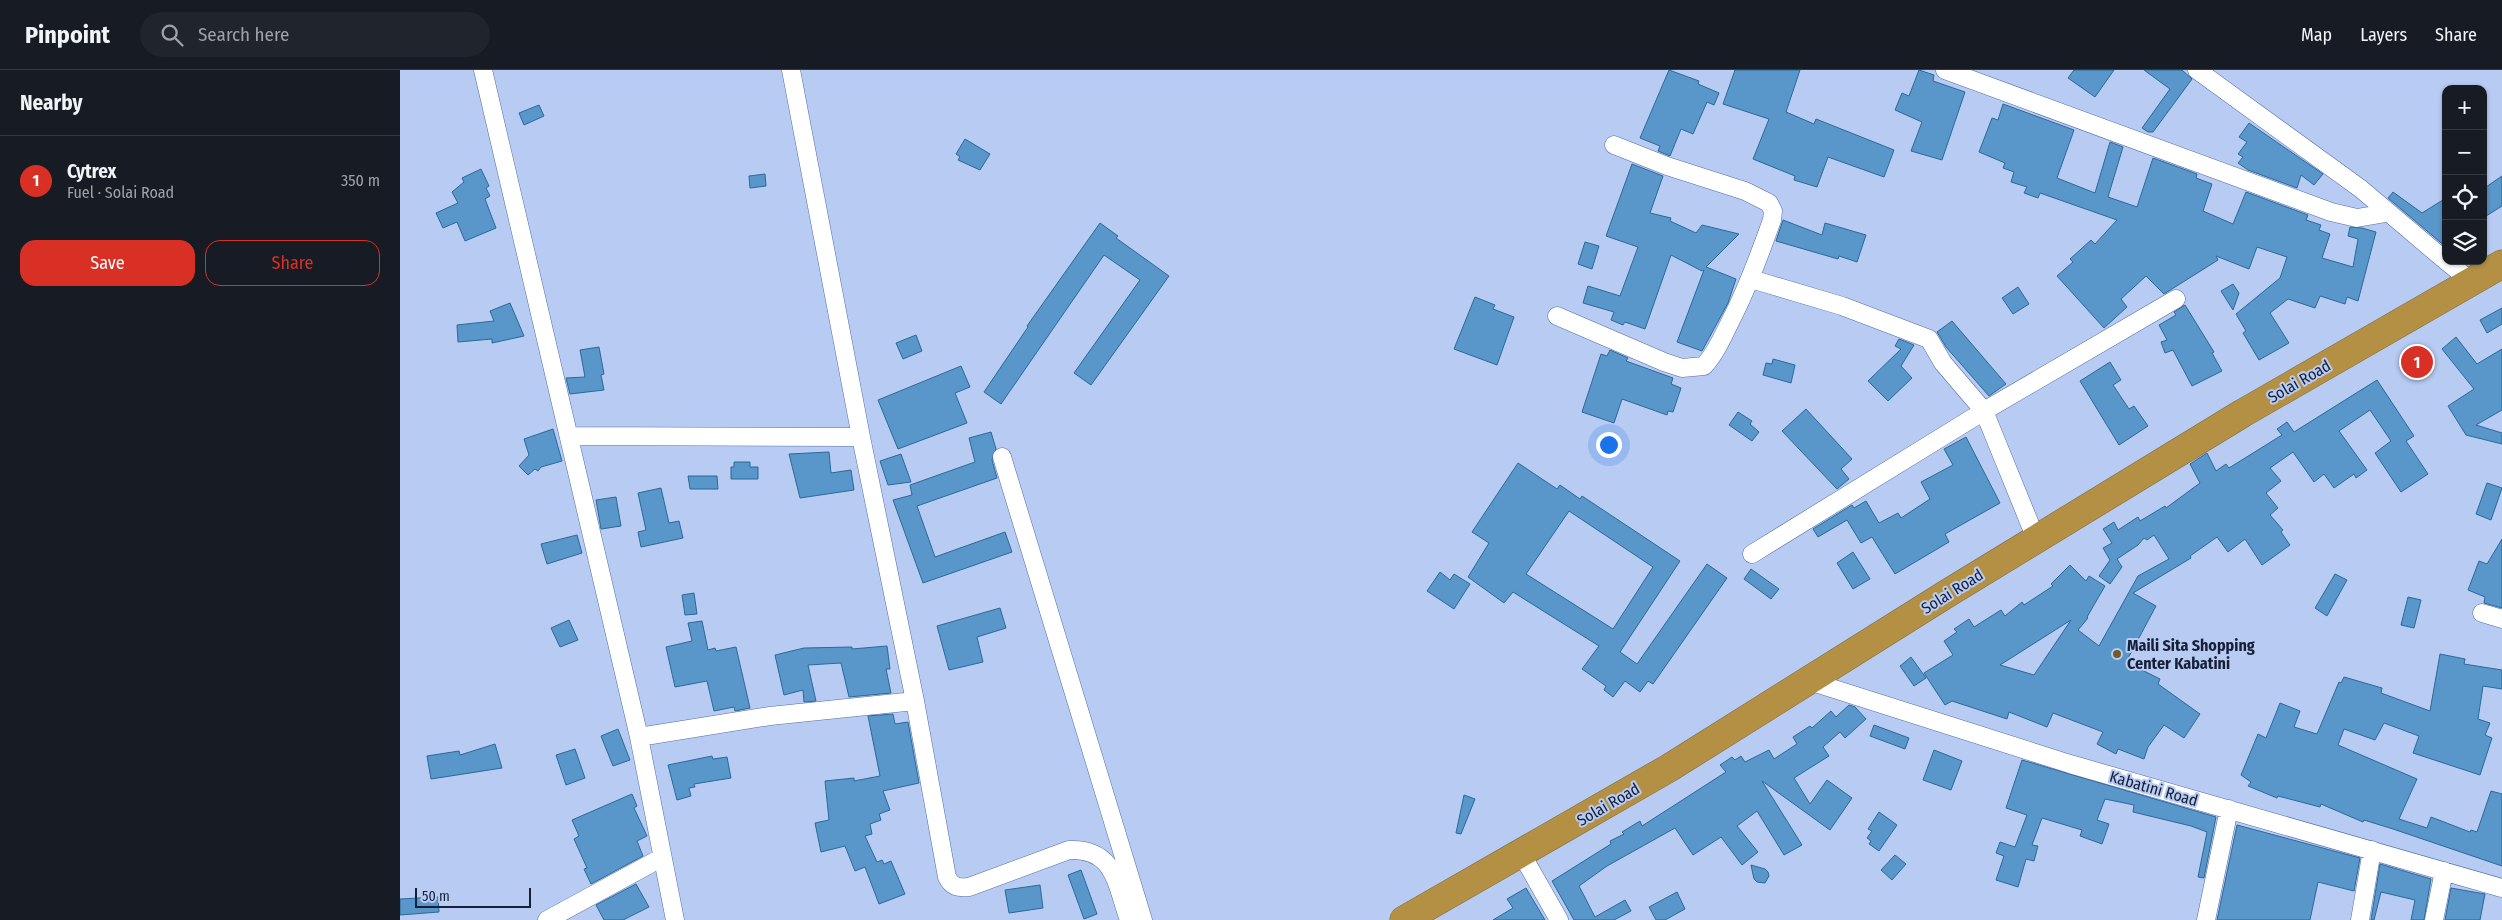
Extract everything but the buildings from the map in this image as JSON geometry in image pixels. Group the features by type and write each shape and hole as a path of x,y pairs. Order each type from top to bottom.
{"highway":[{"name":"Solai Road","path":"1404,920 1669,768 2036,539 2243,413 2502,264"}],"street":[{"path":"483,70 639,737 661,858 675,920"},
{"path":"791,70 861,438 915,701 947,877 950,884 957,888 969,887 1068,850 1084,850 1099,855 1110,867 1129,920"},
{"path":"1945,70 2331,212 2357,218 2386,213"},
{"path":"2197,70 2361,189 2386,213 2442,258"},
{"path":"1557,316 1652,358 1682,368 1704,366 1712,358 1751,280 1772,220 1773,211 1769,203 1745,191 1667,166 1614,145"},
{"path":"2451,265 2471,281"},
{"path":"1751,280 1842,306 1929,339 1943,363 1984,411 2036,539"},
{"path":"1752,554 1984,411 2176,299"},
{"path":"569,436 861,438"},
{"path":"1002,457 1143,920"},
{"path":"2482,613 2502,619"},
{"name":"Kabatini Road","path":"1809,681 2070,764 2502,888"},
{"path":"639,737 770,716 915,701"},
{"path":"2206,920 2228,808"},
{"path":"2360,920 2372,850"},
{"path":"1521,854 1559,920"},
{"path":"547,920 661,858"},
{"path":"2434,920 2444,871"}],"place":[{"name":"Cytrex","path":"2417,362"},
{"name":"Maili Sita Shopping Center Kabatini","path":"2117,654"}]}
